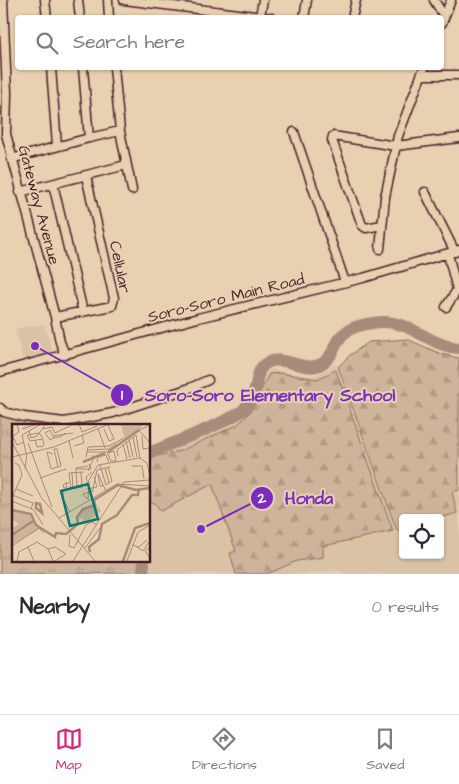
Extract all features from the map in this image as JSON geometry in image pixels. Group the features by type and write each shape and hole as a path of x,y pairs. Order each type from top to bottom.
{"street":[{"name":"Gateway Avenue","path":"3,0 7,92 3,136 55,317 56,330 65,354"},
{"path":"45,0 47,15"},
{"path":"78,0 80,15"},
{"path":"108,0 109,15"},
{"path":"124,0 172,3 252,15"},
{"path":"204,9 206,0"},
{"path":"260,15 263,0"},
{"path":"304,15 307,0"},
{"path":"353,15 356,0"},
{"path":"434,0 441,15"},
{"path":"444,17 451,0"},
{"path":"51,70 57,146"},
{"path":"83,70 88,138"},
{"path":"114,70 120,131 132,190"},
{"path":"380,249 385,197 396,146 403,120 422,71 459,74"},
{"path":"11,159 120,131"},
{"path":"294,132 345,282"},
{"path":"382,224 366,228 362,225 332,138 335,135 396,146 459,138"},
{"path":"20,192 126,165"},
{"name":"Cellular","path":"55,317 112,306 114,298 86,176"},
{"path":"53,184 83,312"},
{"path":"425,192 454,252 457,292 446,307"},
{"name":"Soro-Soro Main Road","path":"0,372 198,318 345,282 454,252"},
{"path":"0,408 4,412 24,417 64,422 113,413 190,388 208,380"}],"shaded area":[{"path":"44,324 54,356 24,363 15,329"},
{"path":"335,365 397,532 399,531 399,559 444,559 444,517 458,513 452,492 459,490 459,574 350,574 337,571 313,574 146,574 146,562 150,562 150,457 241,417 249,409 265,375 271,369 308,376 318,374"}],"green space":[{"path":"407,339 441,354 459,358 459,490 452,492 457,513 444,517 444,514 399,514 399,530 397,531 338,367 350,355 369,342"},
{"path":"336,370 393,531 323,546 323,557 297,561 267,574 236,574 230,553 236,551 212,484 161,511 155,503 150,502 150,460 157,456 180,451 237,425 250,412 269,374 280,373 317,379"},
{"path":"0,410 64,424 12,424 12,562 139,562 138,573 0,574"}],"waterway":[{"path":"150,453 239,413 245,408 251,398 259,373 265,364 279,360 309,367 316,366 323,363 329,357 344,334 364,324 381,322 401,325 449,347 459,348"},
{"path":"143,574 144,562"}],"place":[{"name":"Soro-Soro Elementary School","path":"35,346"},
{"name":"Honda","path":"201,529"}]}
